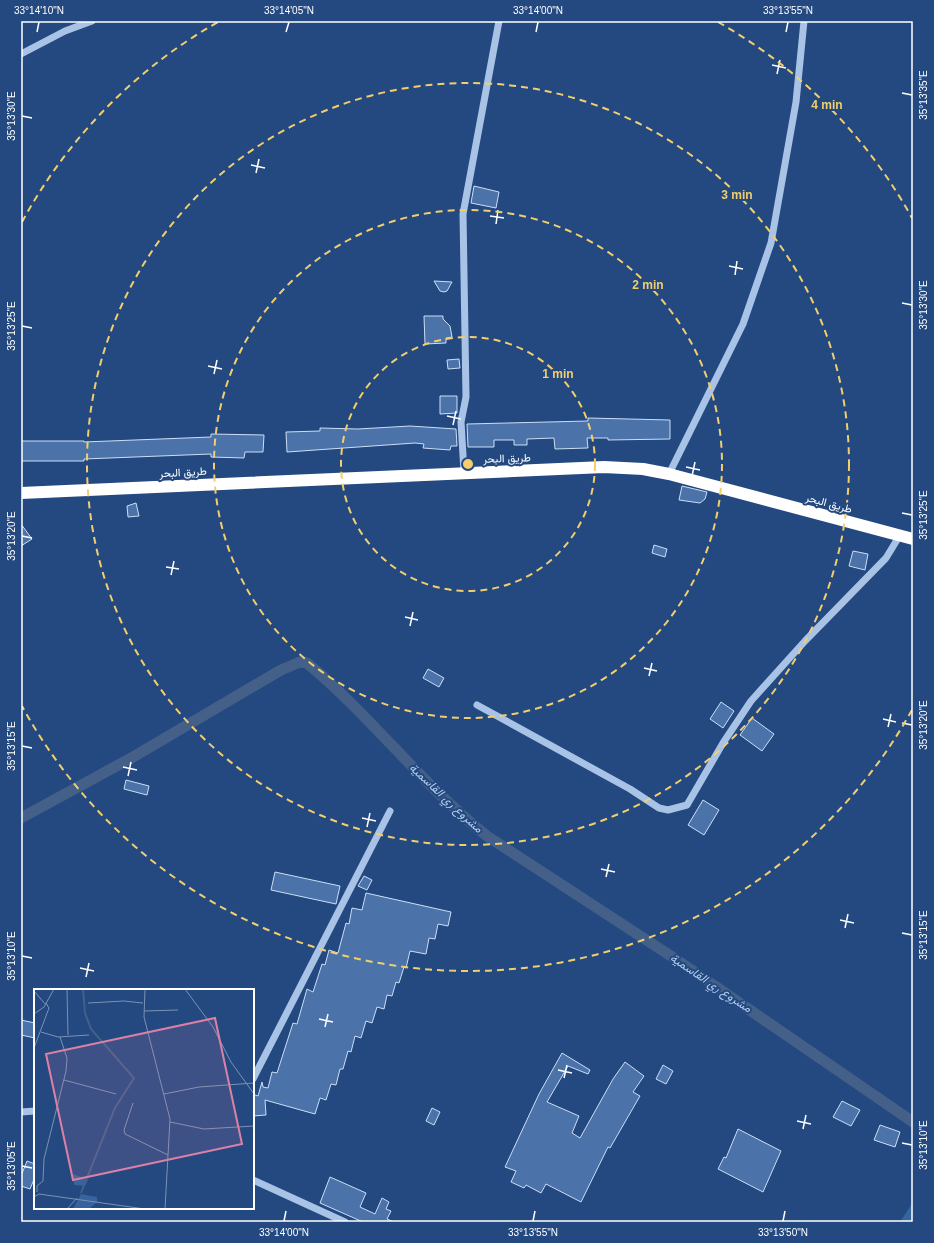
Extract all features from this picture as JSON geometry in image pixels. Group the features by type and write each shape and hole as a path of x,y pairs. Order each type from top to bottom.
{"highway":[{"name":"طريق البحر","path":"21,493 464,472 604,467 643,469 669,474 913,539"}],"street":[{"path":"21,54 65,31 92,21"},
{"path":"464,472 461,422 466,397 463,214 499,21"},
{"path":"669,474 743,324 771,243 796,102 804,21"},
{"path":"477,705 630,789 659,808 668,810 687,805 723,743 751,701 805,641 886,558 900,535"},
{"path":"254,1077 390,811"},
{"path":"21,1112 34,1111"},
{"path":"254,1180 345,1222"}],"shaded area":[{"path":"913,1202 913,1222 900,1222"}],"building":[{"path":"474,186 499,192 496,208 471,203"},
{"path":"434,281 452,282 447,291 444,292 440,291"},
{"path":"424,316 443,316 443,319 450,326 452,337 446,338 446,343 425,344"},
{"path":"459,359 460,368 448,369 447,360"},
{"path":"440,396 457,396 457,413 440,414"},
{"path":"588,418 670,420 670,439 608,440 608,438 587,438 588,448 555,449 554,438 527,439 527,445 514,445 514,440 494,440 494,447 468,447 467,424 588,421"},
{"path":"410,426 456,429 457,446 451,446 450,450 423,448 424,444 415,443 287,452 286,432 320,431 320,428 358,429"},
{"path":"211,434 264,435 263,452 245,452 244,458 211,457 211,454 84,459 84,461 21,461 21,441 84,442 211,437"},
{"path":"682,486 707,492 705,499 700,503 679,500"},
{"path":"136,503 139,516 128,517 127,506"},
{"path":"21,524 32,539 21,546"},
{"path":"654,545 667,549 665,557 652,553"},
{"path":"853,551 868,554 865,570 849,566"},
{"path":"428,669 444,678 439,687 423,678"},
{"path":"721,702 734,711 723,728 710,719"},
{"path":"752,718 774,734 762,751 740,735"},
{"path":"126,780 149,786 147,795 124,789"},
{"path":"703,800 719,810 704,835 688,825"},
{"path":"275,872 340,886 336,904 271,890"},
{"path":"364,876 372,880 367,890 358,886"},
{"path":"366,893 451,912 448,926 438,924 435,939 429,938 426,954 410,951 406,968 404,967 399,983 396,982 392,996 387,995 384,1009 377,1007 372,1023 366,1021 361,1038 355,1036 351,1052 348,1051 343,1069 340,1069 336,1085 331,1084 326,1100 320,1098 315,1114 265,1100 266,1115 254,1116 254,1094 258,1096 262,1082 263,1087 268,1088 272,1072 277,1073 293,1023 297,1024 307,989 313,992 322,964 325,965 329,950 338,953 346,923 349,924 352,908 362,910"},
{"path":"21,1020 34,1023 34,1038 21,1035"},
{"path":"562,1053 590,1070 588,1074 568,1066 547,1102 579,1116 572,1133 580,1138 613,1079 625,1062 644,1076 633,1092 640,1096 610,1148 608,1147 581,1202 546,1184 541,1193 526,1185 524,1188 511,1182 516,1171 505,1167 539,1094"},
{"path":"663,1065 673,1071 666,1084 656,1079"},
{"path":"842,1101 860,1110 851,1126 833,1117"},
{"path":"432,1108 440,1112 434,1125 426,1121"},
{"path":"880,1125 900,1132 895,1147 874,1140"},
{"path":"738,1129 781,1151 763,1192 718,1169 724,1157 726,1158"},
{"path":"27,1161 34,1164 34,1179 30,1189 21,1186 21,1176"},
{"path":"330,1177 366,1193 360,1207 375,1214 382,1198 389,1202 386,1209 391,1211 387,1219 394,1222 363,1222 320,1203"}],"waterway":[{"name":"مشروع ري القاسمية","path":"21,818 133,757 281,670 300,662 307,663 353,705 440,795 487,836 674,958 913,1122"}]}
